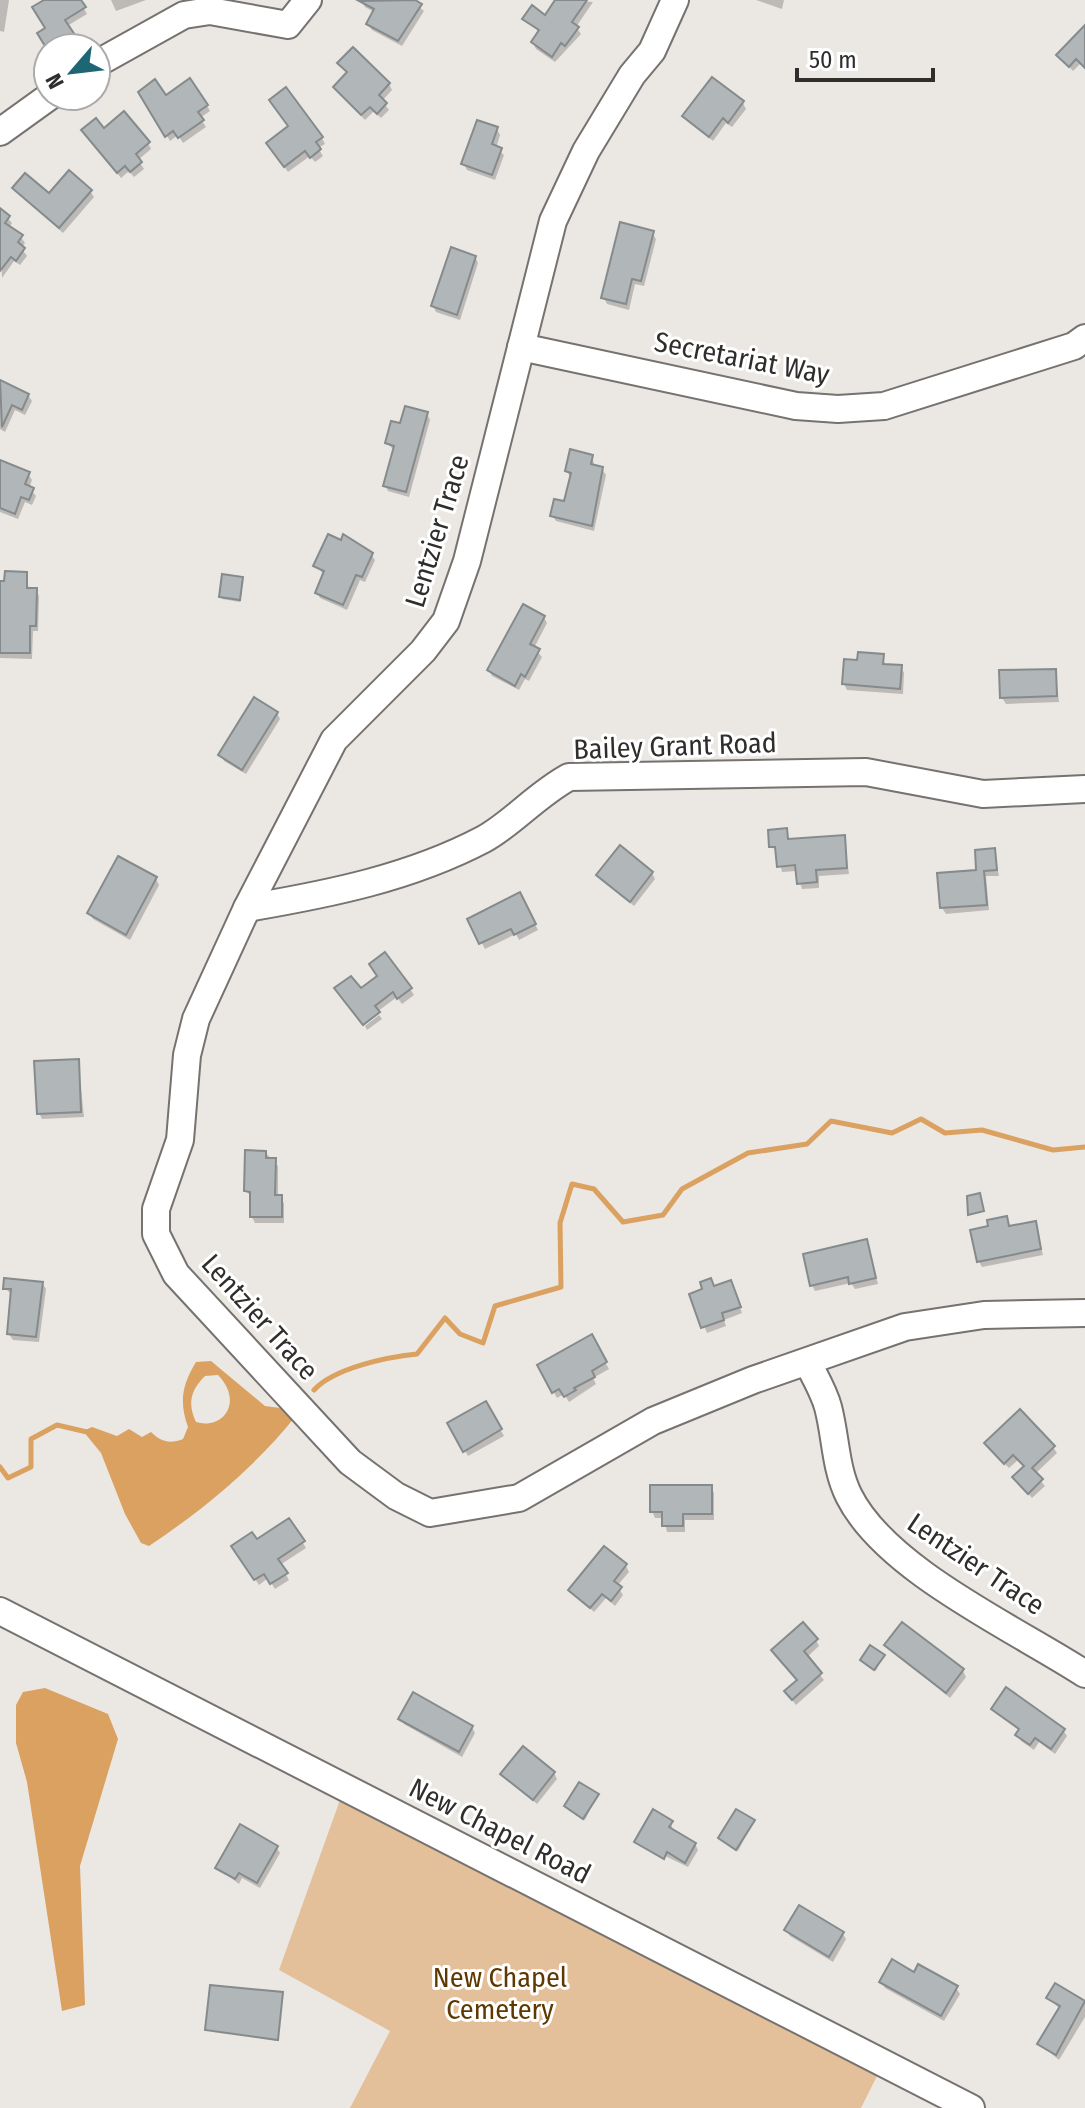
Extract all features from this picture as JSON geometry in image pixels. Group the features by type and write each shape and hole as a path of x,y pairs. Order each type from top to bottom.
{"street":[{"path":"112,55 184,15 210,11 288,25 308,0"},
{"name":"Lentzier Trace","path":"675,0 652,51 618,97 586,151 553,221 467,561 446,621 423,651 334,740 247,908 196,1019 187,1055 180,1140 156,1209 156,1234 176,1274 350,1462 396,1496 430,1513 519,1498 653,1421 753,1380 808,1363 828,1405 837,1464 849,1496 869,1526 944,1587 1085,1674"},
{"path":"1,128 32,108"},
{"name":"Secretariat Way","path":"521,347 796,406 838,409 884,406 1074,346 1085,338"},
{"name":"Bailey Grant Road","path":"247,908 387,879 440,860 487,838 542,792 569,777 866,772 983,794 1085,789"},
{"path":"808,1363 905,1327 984,1315 1085,1313"},
{"name":"New Chapel Road","path":"0,1611 971,2108"}],"green space":[{"name":"New Chapel Cemetery","path":"345,1786 884,2062 861,2108 350,2108 390,2031 279,1970"}],"shaded area":[{"path":"211,1361 265,1406 288,1409 295,1417 227,1487 149,1546 141,1543 125,1514 101,1453 83,1431 92,1427 117,1436 129,1429 142,1437 151,1432 166,1441 183,1439 188,1427 183,1394 196,1362","holes":["218,1375 226,1385 230,1404 227,1412 214,1422 196,1422 191,1403 200,1381 205,1376"]},
{"path":"45,1688 108,1714 118,1739 80,1866 85,2005 62,2011 27,1782 16,1743 16,1705 23,1692"}],"building":[{"path":"44,0 81,0 86,7 65,20 73,32 39,32 45,28 32,7"},
{"path":"415,0 422,4 398,41 366,24 374,9 359,1"},
{"path":"555,0 587,0 572,22 579,27 565,46 561,43 552,57 531,42 539,30 522,19 532,5 545,15"},
{"path":"1085,25 1085,68 1076,59 1069,67 1056,55"},
{"path":"353,47 390,83 379,95 387,103 377,114 370,107 361,115 333,87 347,72 337,63"},
{"path":"712,77 744,101 728,123 723,118 709,137 682,116"},
{"path":"190,78 208,105 198,112 204,120 178,138 173,131 165,137 138,92 155,79 166,95"},
{"path":"286,87 323,137 316,142 321,149 310,158 305,151 284,167 266,143 288,126 269,100"},
{"path":"124,111 150,142 136,154 142,162 130,172 125,166 117,173 81,130 96,118 104,128"},
{"path":"477,120 498,127 492,144 502,148 492,175 461,164"},
{"path":"69,170 92,190 59,228 12,188 25,173 49,193"},
{"path":"0,208 10,216 5,223 23,235 18,242 25,248 16,261 11,257 0,271"},
{"path":"620,222 654,231 641,281 632,279 626,304 601,298"},
{"path":"451,247 476,256 457,315 431,306"},
{"path":"0,380 29,394 22,410 12,405 2,427"},
{"path":"405,406 428,412 406,492 383,486 394,446 385,443 391,421 400,423"},
{"path":"570,449 593,455 591,464 603,467 592,526 550,516 554,499 564,501 571,473 565,471"},
{"path":"0,460 30,472 25,484 34,488 29,500 21,497 15,514 0,508"},
{"path":"328,534 341,540 343,534 373,553 362,577 356,575 343,605 315,593 324,571 313,566"},
{"path":"5,571 27,572 27,588 37,588 36,626 30,626 30,653 0,653 0,581 4,581"},
{"path":"222,574 243,577 240,600 219,597"},
{"path":"523,604 545,616 530,644 540,649 525,677 521,674 515,686 487,670"},
{"path":"858,652 884,654 883,664 902,665 900,689 842,684 844,659 857,660"},
{"path":"1056,669 1057,696 1000,698 999,670"},
{"path":"254,697 278,712 242,770 218,755"},
{"path":"787,828 788,839 845,835 847,868 816,870 817,882 797,884 795,865 777,867 775,847 769,847 768,830"},
{"path":"620,845 653,872 630,902 596,875"},
{"path":"995,848 997,870 984,871 987,905 940,908 937,873 976,870 975,850"},
{"path":"118,856 157,877 126,935 87,913"},
{"path":"520,892 536,924 514,935 511,929 479,944 467,919"},
{"path":"385,952 412,988 397,999 393,992 375,1006 380,1012 363,1025 334,988 351,976 361,988 377,976 369,964"},
{"path":"79,1059 81,1112 37,1114 34,1061"},
{"path":"245,1150 266,1151 266,1158 276,1158 275,1195 282,1195 282,1217 250,1217 250,1192 244,1191"},
{"path":"980,1193 984,1211 968,1215 967,1196"},
{"path":"1007,1216 1009,1226 1036,1221 1041,1249 977,1262 970,1230 988,1226 987,1220"},
{"path":"867,1239 876,1278 849,1284 848,1277 810,1286 803,1254"},
{"path":"4,1278 43,1282 36,1337 7,1334 11,1289 3,1289"},
{"path":"711,1278 714,1286 731,1280 741,1307 722,1313 724,1320 701,1328 689,1294 702,1289 700,1282"},
{"path":"592,1334 607,1362 592,1371 595,1377 564,1397 559,1389 552,1393 537,1365"},
{"path":"486,1401 502,1429 463,1452 447,1423"},
{"path":"1020,1409 1055,1446 1032,1468 1043,1479 1028,1494 1012,1477 1024,1466 1013,1455 1004,1464 984,1443"},
{"path":"650,1485 712,1485 712,1514 683,1514 683,1526 662,1526 662,1512 650,1512"},
{"path":"289,1518 305,1541 278,1559 288,1573 270,1584 264,1574 254,1580 231,1546 252,1532 257,1539"},
{"path":"604,1546 627,1564 614,1581 622,1587 611,1601 602,1594 590,1608 568,1590"},
{"path":"803,1622 818,1639 804,1651 822,1673 792,1700 784,1691 797,1680 771,1650"},
{"path":"902,1622 964,1669 946,1693 884,1645"},
{"path":"870,1645 885,1655 874,1670 860,1660"},
{"path":"1006,1687 1065,1729 1051,1749 1035,1738 1030,1745 1015,1735 1019,1729 991,1709"},
{"path":"413,1692 473,1726 459,1752 398,1719"},
{"path":"523,1746 555,1772 533,1800 500,1774"},
{"path":"579,1782 599,1794 583,1819 564,1806"},
{"path":"653,1809 673,1821 669,1827 696,1843 685,1863 667,1852 664,1859 634,1842"},
{"path":"736,1809 755,1820 736,1850 718,1838"},
{"path":"240,1824 278,1846 257,1883 239,1873 235,1879 215,1868"},
{"path":"799,1905 844,1932 829,1957 784,1930"},
{"path":"892,1959 914,1972 918,1964 958,1986 941,2016 879,1982"},
{"path":"1055,1983 1085,2001 1056,2055 1037,2044 1060,2006 1046,1998"},
{"path":"210,1985 283,1992 278,2040 205,2030"}],"waterway":[{"path":"314,1390 347,1370 417,1354 445,1318 460,1334 483,1343 495,1306 561,1287 560,1223 572,1184 594,1189 623,1222 663,1215 682,1189 748,1153 807,1144 831,1121 892,1133 921,1119 945,1133 982,1130 1053,1150 1085,1147"},
{"path":"0,1467 8,1478 31,1467 31,1439 57,1425 87,1432"}]}
